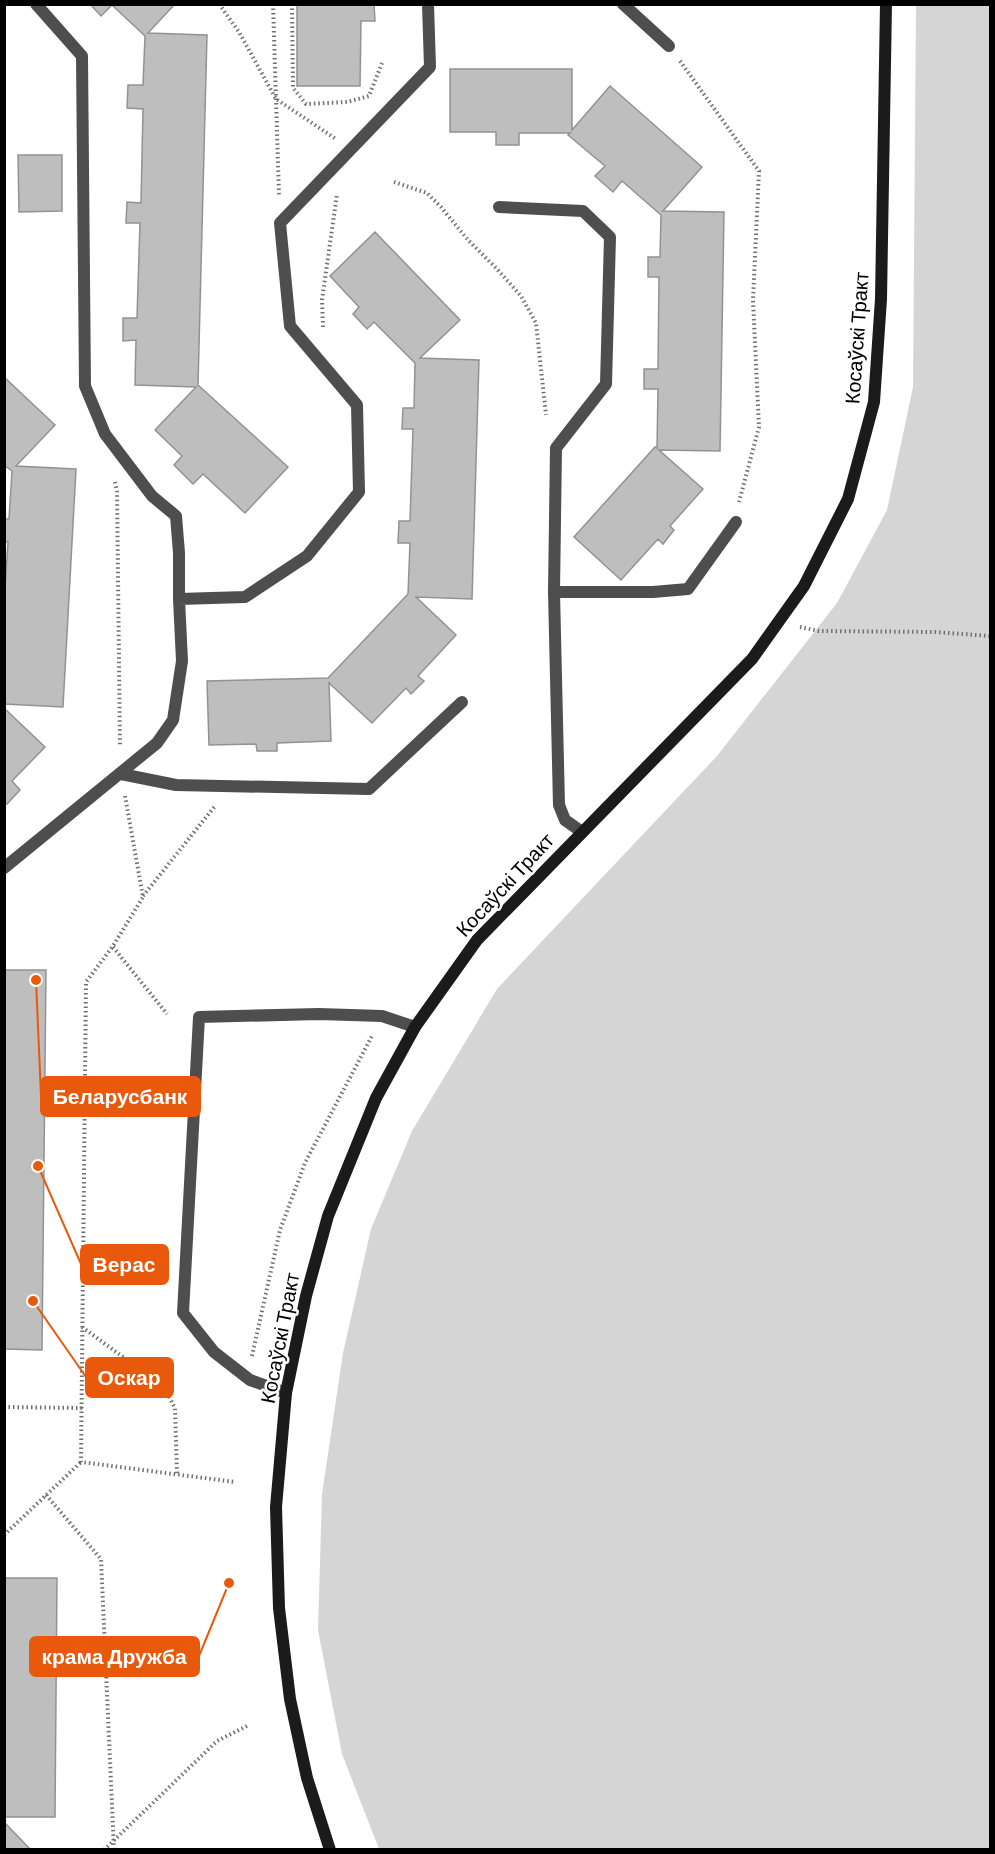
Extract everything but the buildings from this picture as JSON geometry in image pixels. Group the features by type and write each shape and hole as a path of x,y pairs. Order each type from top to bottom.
{"main road":[{"name":"Косаўскі Тракт","path":"330,1850 307,1778 290,1699 279,1608 276,1507 286,1393 306,1296 328,1216 376,1098 415,1027 477,940 752,658 804,586 848,499 874,402 881,299 886,4"}],"lane":[{"path":"4,868 157,743 173,720 182,661 176,516 152,496 105,434 85,386 82,56 36,4"},
{"path":"179,599 245,597 307,556 359,492 357,405 290,326 280,223 430,67 428,4"},
{"path":"623,4 669,46"},
{"path":"499,207 583,211 610,237 606,384 556,448 554,592 559,805 565,820 582,832"},
{"path":"554,592 652,592 688,589 736,522"},
{"path":"121,774 176,785 369,789 462,702"},
{"path":"286,1393 244,1376 214,1352 183,1313 198,1017 319,1014 382,1016 415,1027"}],"path":[{"path":"219,4 239,32 276,99 351,149"},
{"path":"273,4 280,223"},
{"path":"292,4 293,88 306,104 347,102 369,96 382,63"},
{"path":"669,46 759,171 753,300 759,427 741,492 736,522"},
{"path":"394,182 427,193 521,296 536,323 546,415"},
{"path":"324,327 322,300 338,187"},
{"path":"114,481 117,492 121,774 143,897"},
{"path":"819,631 934,632 990,636"},
{"path":"4,1535 81,1462 86,982 113,946 143,897 219,801 219,786"},
{"path":"113,946 167,1014"},
{"path":"244,1376 252,1354 280,1230 305,1163 382,1016"},
{"path":"82,1327 164,1387 175,1408 177,1474"},
{"path":"4,1407 82,1408"},
{"path":"81,1462 235,1482"},
{"path":"46,1495 101,1559 114,1850"},
{"path":"104,1850 217,1741 247,1726"}],"shaded area":[{"path":"916,5 990,5 990,1849 379,1849 342,1754 318,1630 322,1494 343,1353 371,1229 412,1131 497,989 717,756 837,603 887,510 913,387"}],"place":[{"name":"Беларусбанк","path":"36,980"},
{"name":"Верас","path":"38,1166"},
{"name":"Оскар","path":"33,1301"},
{"name":"крама Дружба","path":"229,1583"}]}
